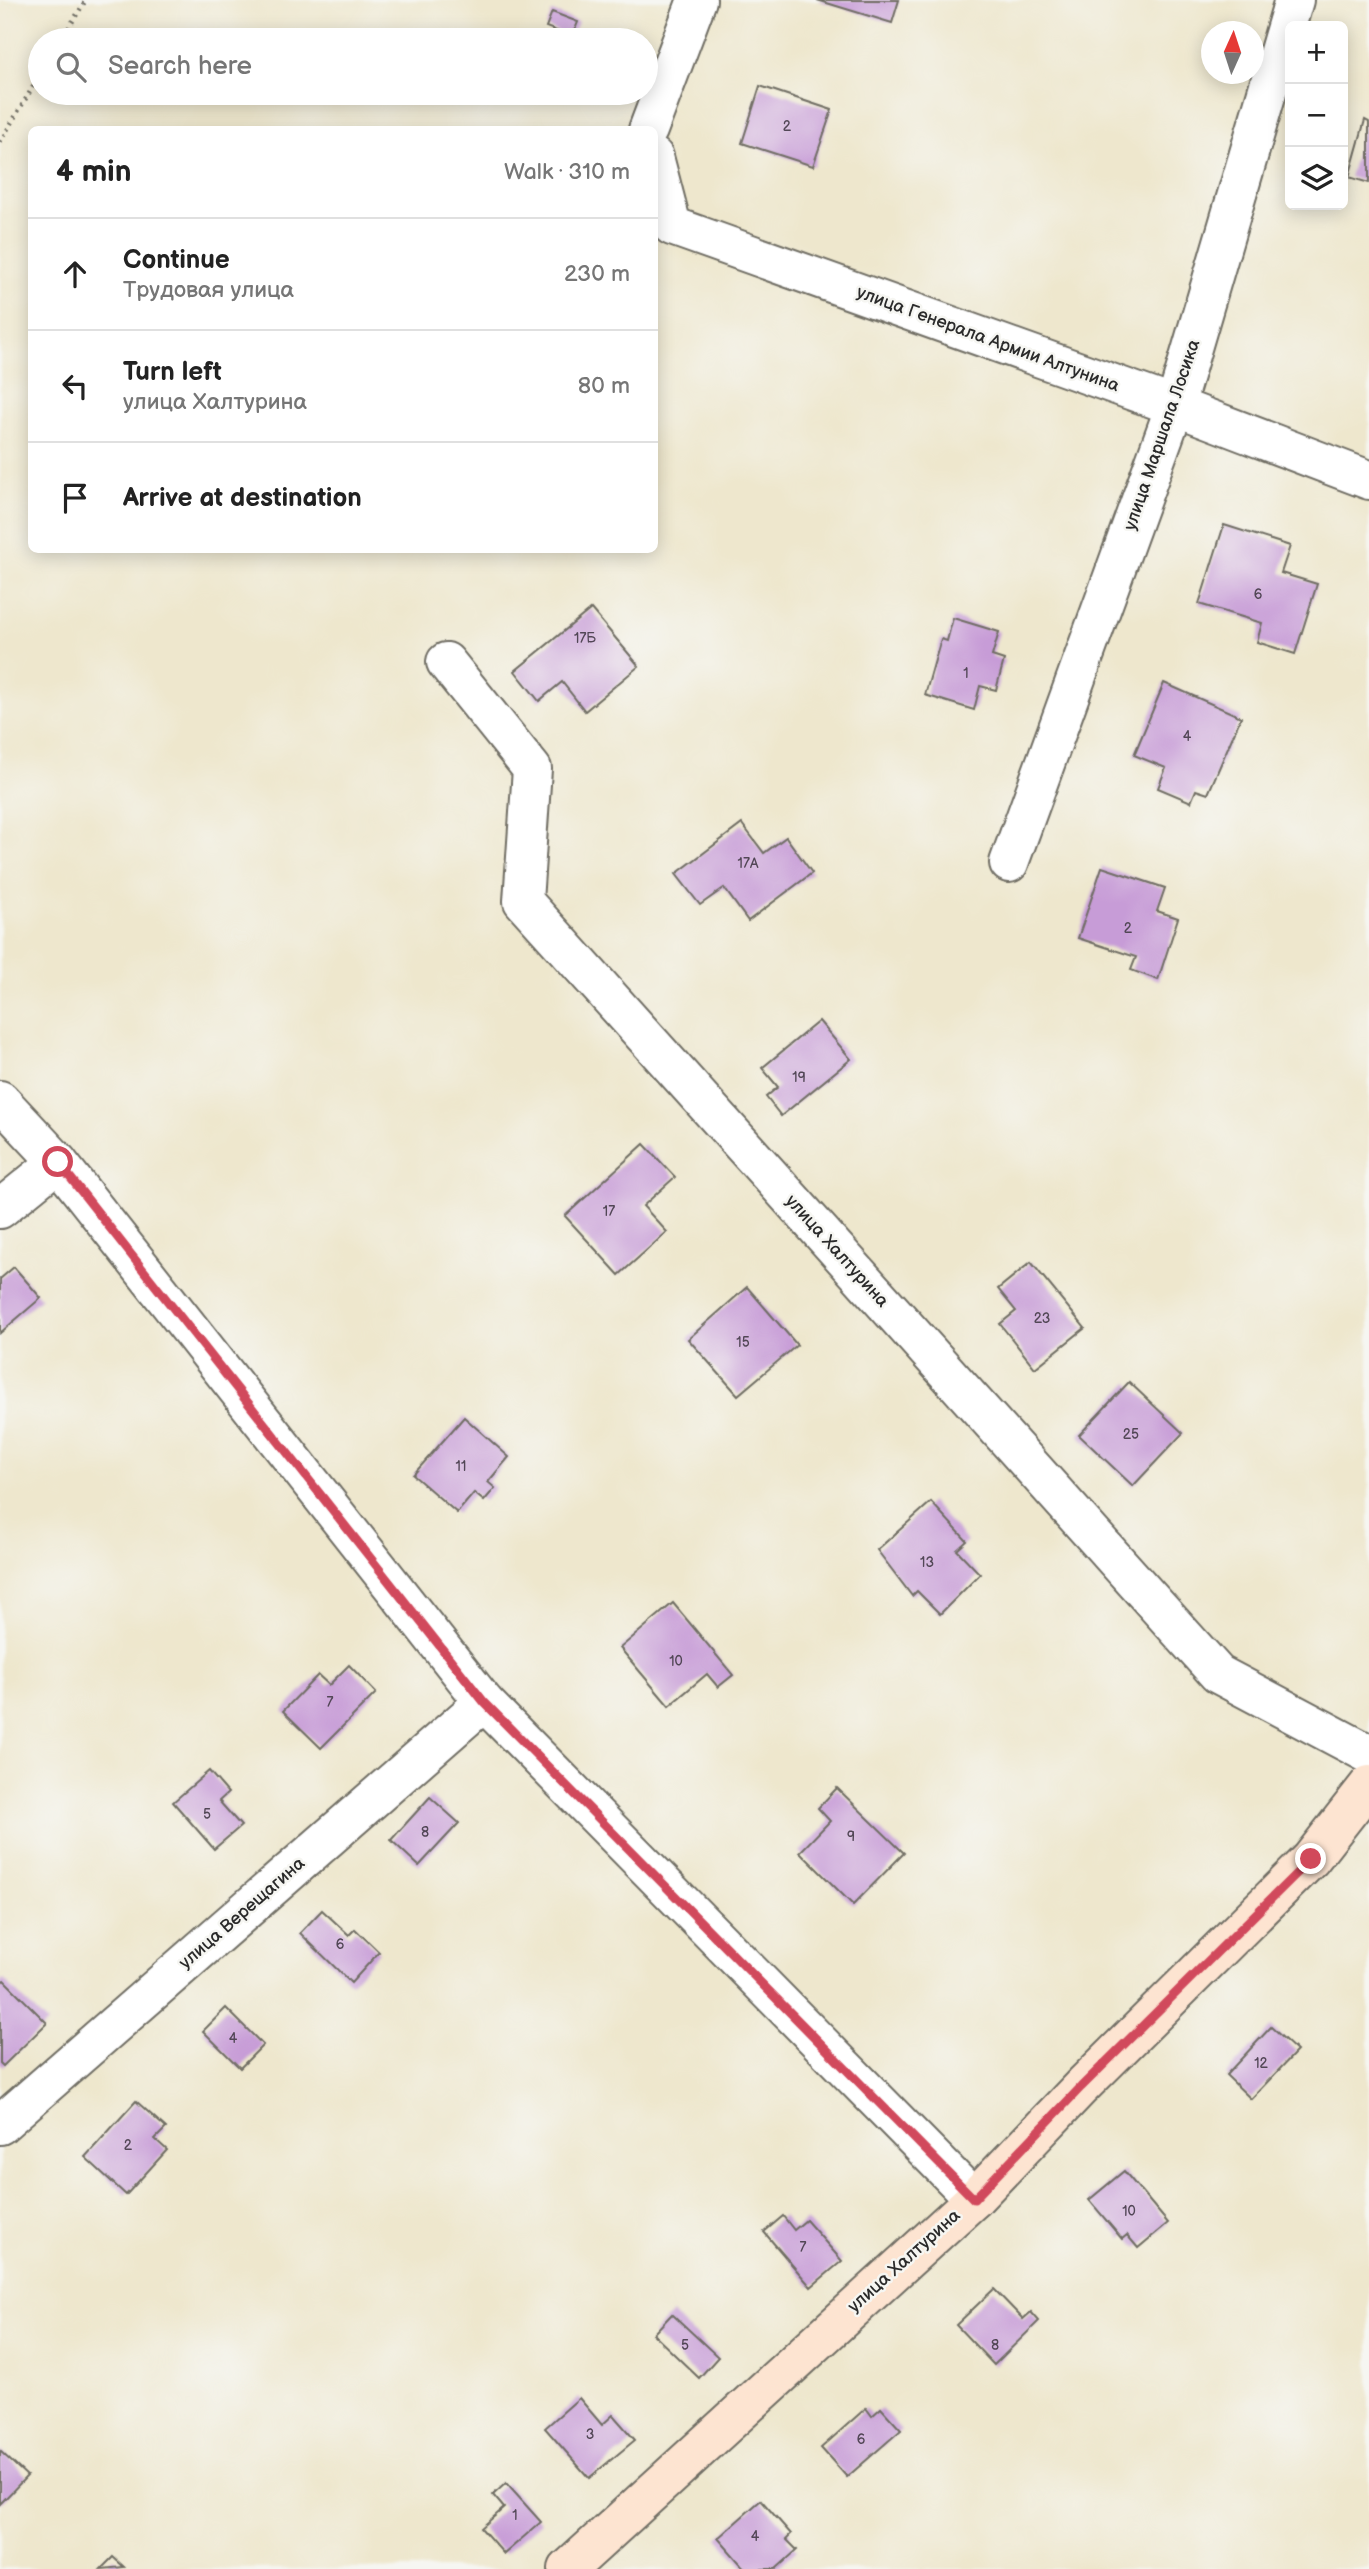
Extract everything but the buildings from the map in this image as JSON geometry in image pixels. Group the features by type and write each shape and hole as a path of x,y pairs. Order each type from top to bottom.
{"main road":[{"name":"улица Халтурина","path":"568,2569 974,2199 1081,2087 1311,1859 1369,1785"}],"street":[{"path":"658,103 697,0"},
{"name":"улица Маршала Лосика","path":"1009,863 1175,406 1294,0"},
{"path":"650,126 657,105"},
{"name":"улица Генерала Армии Алтунина","path":"658,172 672,226 1175,406 1369,480"},
{"name":"улица Халтурина","path":"446,662 532,769 523,901 1218,1674 1369,1754"},
{"path":"0,1100 58,1162 484,1702 974,2199"},
{"path":"0,1209 58,1162"},
{"name":"улица Верещагина","path":"0,2125 484,1702"}],"path":[{"path":"68,28 86,0"},
{"path":"0,142 28,95"}],"route":[{"path":"58,1162 484,1702 974,2199 1081,2087 1311,1859"}]}
